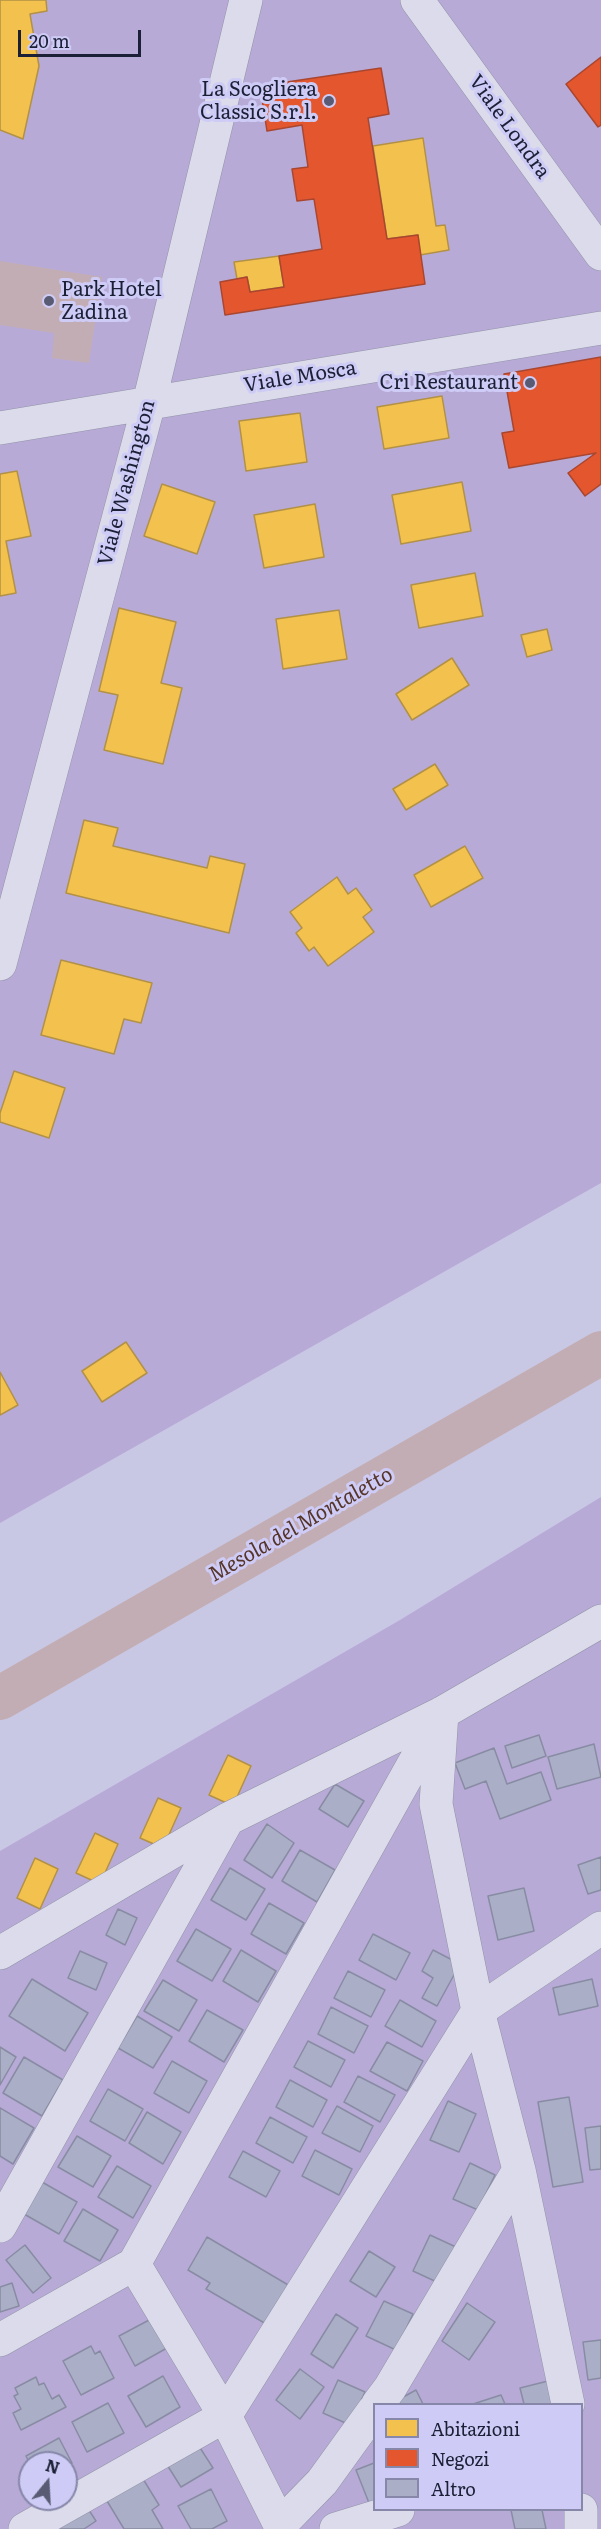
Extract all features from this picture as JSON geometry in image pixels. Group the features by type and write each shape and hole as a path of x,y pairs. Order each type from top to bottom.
{"street":[{"name":"Viale Washington","path":"0,964 14,860 148,403 246,0"},
{"name":"Viale Londra","path":"417,0 601,254"},
{"name":"Viale Mosca","path":"0,428 601,328"},
{"path":"2,1954 228,1819 442,1713 601,1622"},
{"path":"442,1713 436,1804 478,2010 519,2170 568,2403"},
{"path":"0,2340 134,2264 442,1713"},
{"path":"0,2226 228,1819"},
{"path":"25,2529 225,2416 478,2010 601,1928"},
{"path":"379,2403 390,2388 519,2170"},
{"path":"134,2264 225,2416 284,2528 322,2482 373,2413"},
{"path":"336,2529 395,2511"},
{"path":"581,2511 581,2529"}],"shaded area":[{"path":"0,0 601,0 601,1183 0,1523"},
{"name":"Park Hotel Zadina","path":"0,261 102,277 89,363 52,358 54,333 0,325"},
{"path":"601,1497 601,2529 0,2529 0,1851 400,1620"}],"building: Abitazioni":[{"path":"0,0 46,0 47,11 30,14 39,66 23,139 0,130"},
{"path":"423,138 436,226 445,225 449,250 420,255 418,235 387,239 373,146"},
{"path":"279,256 284,287 250,292 247,277 237,279 234,262"},
{"path":"442,396 449,438 384,449 377,407"},
{"path":"300,413 307,462 246,471 239,421"},
{"path":"17,471 31,536 6,541 16,593 0,596 0,474"},
{"path":"462,482 471,531 401,544 392,495"},
{"path":"162,484 215,502 197,554 144,536"},
{"path":"315,504 324,557 264,568 254,515"},
{"path":"475,573 483,616 419,628 411,585"},
{"path":"119,608 176,622 161,683 182,688 163,764 104,750 118,695 99,691"},
{"path":"339,610 347,659 283,669 276,619"},
{"path":"547,629 552,650 527,657 521,635"},
{"path":"452,658 469,685 412,720 396,694"},
{"path":"435,764 448,785 406,810 393,789"},
{"path":"84,820 118,828 113,846 207,868 210,856 245,864 229,933 66,893"},
{"path":"465,846 483,878 431,907 414,875"},
{"path":"337,877 348,894 356,888 372,910 363,917 374,932 328,966 314,947 309,951 296,933 302,928 290,912"},
{"path":"61,960 152,983 141,1023 124,1019 114,1054 41,1035"},
{"path":"14,1071 65,1088 49,1138 0,1122 0,1113"},
{"path":"126,1342 147,1373 102,1402 82,1371"},
{"path":"0,1372 18,1405 0,1415"},
{"path":"228,1755 251,1766 233,1806 209,1795"},
{"path":"158,1798 181,1808 163,1848 140,1838"},
{"path":"95,1833 118,1844 100,1884 76,1873"},
{"path":"35,1858 58,1869 40,1909 17,1898"}],"building: Negozi":[{"path":"601,57 601,125 598,127 566,84"},
{"path":"381,68 389,114 368,118 387,239 418,235 425,284 225,315 220,282 247,277 250,292 284,287 279,256 322,249 314,199 297,201 292,169 308,167 302,125 267,131 260,86"},
{"path":"601,357 601,484 585,496 568,473 596,453 509,468 502,433 514,431 504,374"}],"building: Altro":[{"path":"539,1735 546,1756 512,1768 505,1746"},
{"path":"594,1744 601,1777 557,1789 548,1757"},
{"path":"494,1748 507,1784 541,1772 551,1800 500,1819 486,1781 465,1789 455,1763"},
{"path":"335,1784 364,1801 348,1827 319,1809"},
{"path":"267,1824 294,1843 272,1878 244,1860"},
{"path":"300,1850 335,1870 317,1902 282,1881"},
{"path":"601,1857 601,1890 588,1894 578,1865"},
{"path":"230,1868 265,1889 246,1920 211,1900"},
{"path":"524,1888 534,1931 498,1940 488,1896"},
{"path":"269,1903 304,1923 286,1954 251,1934"},
{"path":"118,1909 137,1918 125,1945 106,1935"},
{"path":"196,1929 231,1949 212,1981 177,1961"},
{"path":"373,1934 410,1953 396,1980 359,1960"},
{"path":"241,1950 276,1971 258,2002 223,1981"},
{"path":"433,1950 460,1964 437,2006 422,1998 433,1978 422,1971"},
{"path":"80,1951 107,1963 96,1990 68,1978"},
{"path":"348,1971 385,1990 371,2017 334,1998"},
{"path":"32,1979 88,2013 65,2051 9,2016"},
{"path":"592,1979 598,2006 559,2015 553,1988"},
{"path":"163,1980 197,2000 179,2031 144,2011"},
{"path":"400,2000 436,2021 422,2047 385,2026"},
{"path":"331,2007 368,2026 354,2053 318,2034"},
{"path":"207,2010 243,2030 224,2062 189,2041"},
{"path":"137,2016 172,2037 153,2068 118,2048"},
{"path":"308,2041 345,2060 331,2087 294,2067"},
{"path":"387,2042 423,2061 407,2091 370,2071"},
{"path":"0,2047 16,2057 0,2085"},
{"path":"24,2057 63,2080 42,2116 3,2093"},
{"path":"172,2061 207,2081 189,2113 154,2093"},
{"path":"358,2076 395,2095 380,2122 344,2102"},
{"path":"290,2080 327,2100 313,2127 276,2107"},
{"path":"108,2089 143,2109 125,2141 90,2121"},
{"path":"569,2097 583,2182 553,2187 538,2102"},
{"path":"448,2101 476,2114 459,2152 430,2140"},
{"path":"337,2106 373,2126 360,2152 322,2133"},
{"path":"0,2108 34,2128 13,2164 0,2156"},
{"path":"147,2112 181,2132 163,2164 129,2143"},
{"path":"270,2117 307,2137 293,2163 256,2143"},
{"path":"601,2126 601,2169 590,2170 585,2128"},
{"path":"77,2136 111,2156 93,2187 58,2167"},
{"path":"315,2150 352,2169 339,2195 302,2176"},
{"path":"243,2151 280,2171 266,2197 229,2177"},
{"path":"470,2163 495,2175 478,2210 453,2199"},
{"path":"117,2166 151,2186 133,2218 98,2197"},
{"path":"42,2182 77,2202 59,2234 24,2214"},
{"path":"83,2209 118,2230 100,2261 64,2241"},
{"path":"430,2235 456,2247 439,2283 413,2271"},
{"path":"207,2237 295,2289 273,2328 206,2289 210,2283 188,2270"},
{"path":"25,2245 51,2278 33,2293 6,2260"},
{"path":"369,2251 395,2267 376,2297 350,2281"},
{"path":"12,2283 19,2306 0,2312 0,2287"},
{"path":"384,2301 413,2314 396,2350 366,2336"},
{"path":"467,2303 495,2322 469,2360 442,2341"},
{"path":"336,2314 358,2328 333,2368 311,2354"},
{"path":"151,2319 167,2348 135,2366 119,2336"},
{"path":"601,2340 601,2378 588,2380 583,2342"},
{"path":"91,2346 95,2354 100,2351 114,2378 81,2395 63,2361"},
{"path":"300,2369 324,2387 300,2419 276,2400"},
{"path":"163,2376 180,2407 146,2427 128,2396"},
{"path":"36,2377 39,2385 44,2383 52,2399 59,2395 66,2407 21,2430 13,2413 21,2409 14,2396 18,2394 15,2388"},
{"path":"338,2380 365,2392 350,2425 323,2413"},
{"path":"548,2381 554,2403 524,2403 520,2388"},
{"path":"416,2390 422,2403 397,2403 396,2401"},
{"path":"501,2395 505,2403 476,2403"},
{"path":"108,2403 124,2433 87,2452 72,2422"},
{"path":"59,2438 66,2451 35,2451"},
{"path":"195,2440 213,2468 181,2487 164,2460"},
{"path":"373,2463 373,2501 369,2503 356,2470"},
{"path":"140,2474 159,2505 152,2510 163,2529 124,2529 104,2496"},
{"path":"211,2489 227,2521 212,2529 191,2529 178,2506"},
{"path":"83,2501 96,2521 84,2529 59,2529 54,2520 68,2511 78,2511 78,2504"},
{"path":"511,2511 542,2511 546,2529 515,2529"}],"waterway":[{"name":"Mesola del Montaletto","path":"0,1698 601,1353"}],"place":[{"name":"La Scogliera Classic S.r.l.","path":"329,101"},
{"name":"Park Hotel Zadina","path":"49,301"},
{"name":"Cri Restaurant","path":"530,383"}]}
